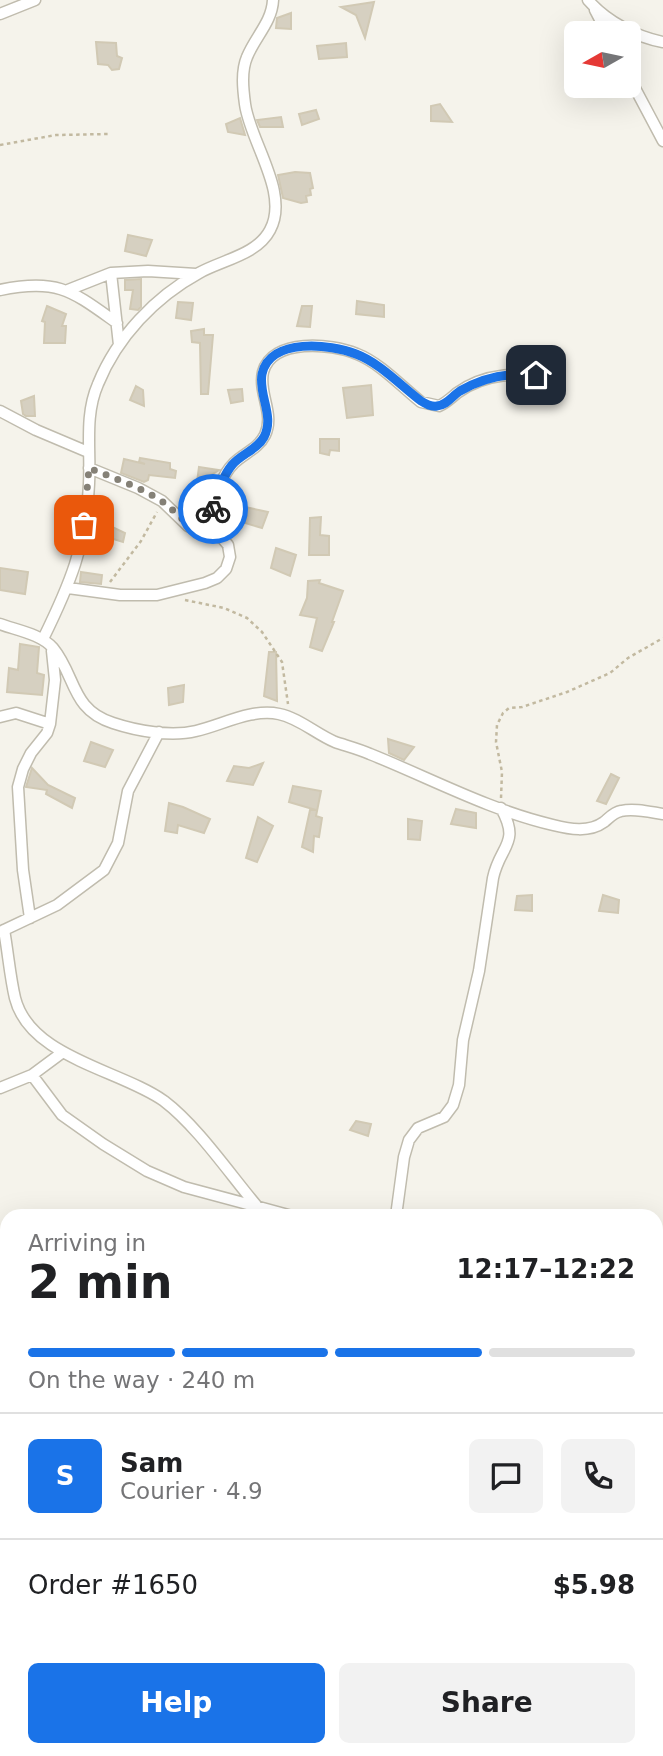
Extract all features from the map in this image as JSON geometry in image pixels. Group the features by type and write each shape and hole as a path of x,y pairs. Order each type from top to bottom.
{"street":[{"path":"0,14 13,5 35,0"},
{"path":"30,918 23,870 18,788 31,753 47,733 50,724 54,680 47,643 80,551 89,484 88,433 97,386 119,345 157,302 197,274 256,247 265,239 276,216 272,182 246,108 243,85 246,59 273,10 273,0"},
{"path":"591,4 600,21"},
{"path":"591,4 641,36 663,42"},
{"path":"640,98 663,141"},
{"path":"68,290 111,273 148,271 197,274"},
{"path":"111,273 119,345"},
{"path":"0,290 36,286 68,290 117,323"},
{"path":"205,531 222,482 233,464 257,446 264,437 268,426 262,374 269,359 279,351 301,346 335,348 358,354 431,406 439,406 458,392 501,374 521,373 551,377"},
{"path":"0,411 88,452"},
{"path":"68,588 103,593 157,595 217,578 226,569 230,556 228,545 222,538 188,526 162,501 89,468"},
{"path":"0,624 47,643 84,705 95,716 114,724 177,733 196,731 239,718 277,713 334,742 368,753 501,808 552,825 578,829 601,824 617,811 624,810 663,814"},
{"path":"0,717 16,713 50,724"},
{"path":"159,732 128,791 118,843 104,870 57,905 2,931 15,999 23,1017 35,1031 63,1052 140,1087 165,1102 192,1129 256,1205"},
{"path":"397,1209 409,1140 418,1128 444,1117 453,1105 463,1040 479,971 495,865 511,835 509,821 501,808"},
{"path":"0,1088 32,1075 63,1052"},
{"path":"32,1075 62,1115 147,1171 184,1187 269,1209"}],"path":[{"path":"0,145 56,135 110,134"},
{"path":"103,593 141,541 162,501"},
{"path":"181,599 224,608 247,618 262,632 282,662 289,706 295,720"},
{"path":"501,808 502,772 496,742 497,725 503,713 509,708 522,707 567,692 610,673 663,638"}],"building":[{"path":"374,2 365,38 356,15 341,7"},
{"path":"291,13 291,29 276,28 277,18"},
{"path":"96,42 116,43 117,56 122,58 119,69 112,70 108,65 98,64"},
{"path":"346,43 347,57 319,59 317,46"},
{"path":"440,104 452,122 431,121 431,106"},
{"path":"316,110 319,119 302,125 299,114"},
{"path":"281,117 283,127 260,127 257,120"},
{"path":"240,118 245,135 228,132 226,124"},
{"path":"310,173 313,188 310,189 311,195 306,196 307,202 283,198 278,175"},
{"path":"128,235 152,240 146,256 125,251"},
{"path":"141,279 141,307 138,310 130,309 133,290 125,290 125,280"},
{"path":"357,301 384,305 384,317 356,314"},
{"path":"178,302 193,303 191,320 176,318"},
{"path":"47,306 66,314 62,326 66,326 65,343 44,343 45,322 42,321"},
{"path":"302,306 312,306 310,327 297,326"},
{"path":"204,329 204,335 213,335 208,394 201,394 200,343 192,342 191,331"},
{"path":"371,385 373,415 347,418 343,388"},
{"path":"136,386 143,390 144,406 130,400"},
{"path":"242,389 243,401 231,403 228,390"},
{"path":"34,396 35,416 26,416 23,414 21,401"},
{"path":"320,439 339,439 339,451 330,450 329,455 320,453"},
{"path":"140,458 170,463 170,469 176,471 175,478 149,475 144,482 121,473 124,459 145,464 139,462"},
{"path":"199,467 219,470 208,477 206,484 197,482"},
{"path":"245,507 268,512 262,528 242,522"},
{"path":"321,517 320,535 329,536 329,555 309,555 310,518"},
{"path":"108,525 125,533 123,542 107,537"},
{"path":"276,548 296,555 290,576 271,568"},
{"path":"0,568 28,572 25,594 0,590"},
{"path":"81,572 102,575 101,584 80,582"},
{"path":"320,580 319,583 343,591 322,651 310,647 317,618 300,615 307,598 308,581"},
{"path":"20,644 39,647 37,673 44,675 42,695 7,692 9,668 18,670"},
{"path":"269,652 276,652 277,701 264,696"},
{"path":"184,685 183,702 169,705 168,688"},
{"path":"388,739 414,747 404,760 389,753"},
{"path":"91,742 113,750 105,767 84,761"},
{"path":"263,763 253,785 227,781 234,766 249,768"},
{"path":"32,768 48,785 75,798 72,808 46,794 47,790 26,787"},
{"path":"611,774 619,778 606,804 597,801"},
{"path":"293,786 321,791 316,816 322,818 319,837 314,836 313,852 302,847 310,810 316,810 289,802"},
{"path":"169,803 210,819 204,833 178,825 177,833 165,831"},
{"path":"456,809 476,813 476,828 451,824"},
{"path":"258,817 273,826 257,862 246,858"},
{"path":"408,819 422,821 420,840 408,839"},
{"path":"532,895 532,911 515,910 517,896"},
{"path":"603,895 619,900 618,913 599,911"},
{"path":"356,1121 371,1124 368,1136 350,1130"}],"way so far":[{"path":"84,525 89,468 162,501 188,526 205,531 213,509"}],"route":[{"path":"213,509 222,482 233,464 257,446 264,437 268,426 262,374 269,359 279,351 301,346 335,348 358,354 431,406 439,406 458,392 501,374 536,375"}]}
